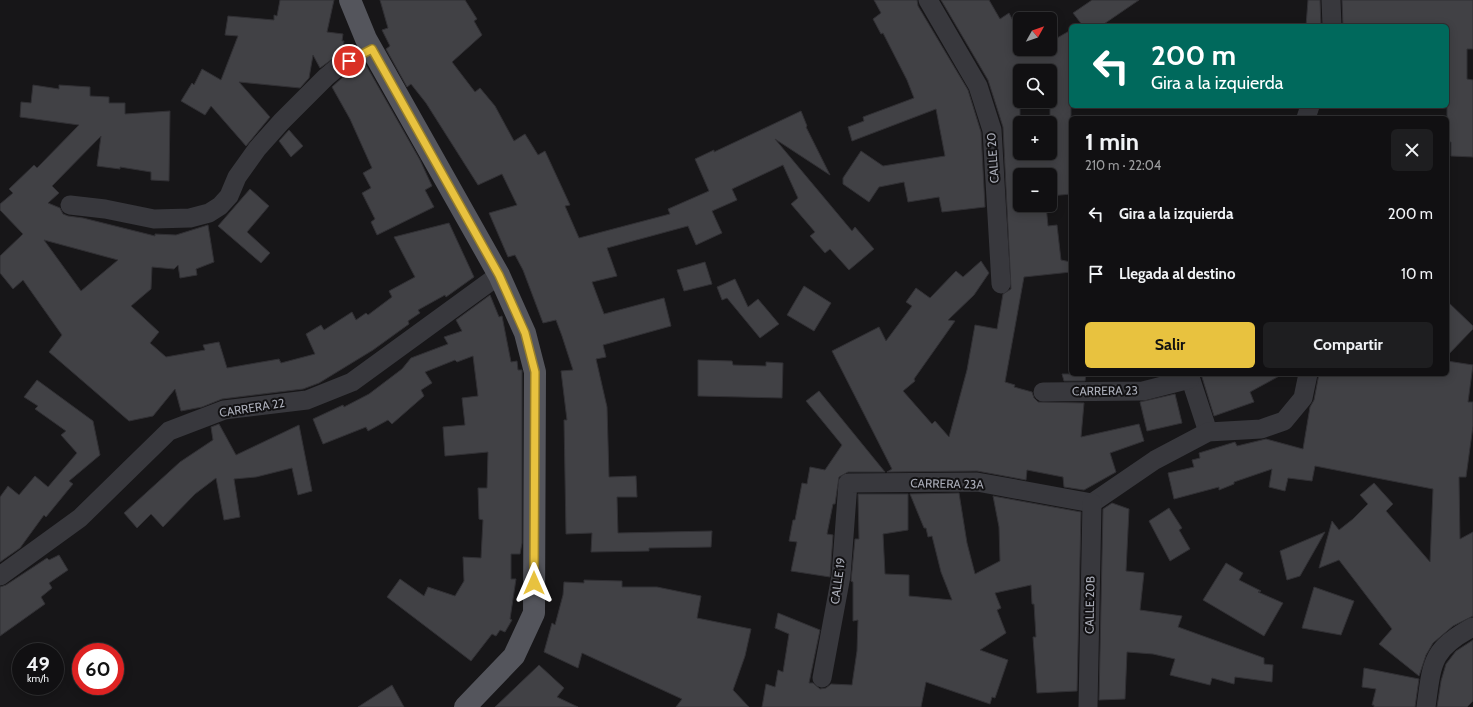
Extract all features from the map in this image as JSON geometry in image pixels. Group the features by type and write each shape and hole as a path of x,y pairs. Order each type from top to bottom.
{"main road":[{"path":"350,0 372,49 499,275 525,333 535,372 534,613 514,656 466,707"}],"street":[{"name":"CALLE 20","path":"928,0 978,86 992,130 1001,284"},
{"path":"1331,0 1332,24"},
{"path":"70,205 105,209 154,219 190,218 209,213 220,206 229,196 237,177 257,149 281,122 338,67 372,49"},
{"name":"CARRERA 22","path":"0,576 80,518 170,431 224,410 307,400 352,382 499,275"},
{"path":"1190,376 1208,432"},
{"name":"CARRERA 23","path":"1043,392 1143,391 1190,376"},
{"path":"1092,503 1155,460 1208,432 1261,429 1284,421 1303,398 1308,376"},
{"name":"CARRERA 23A","path":"848,483 977,482 1092,503"},
{"name":"CALLE 19","path":"822,678 841,576 848,483"},
{"name":"CALLE 20B","path":"1088,707 1092,503"},
{"path":"1426,707 1432,665 1444,647 1455,636 1473,626"}],"building":[{"path":"280,0 334,0 327,32 343,34 342,41 344,41 342,52 320,68 313,55 309,78 300,88 239,82 270,117 246,146 211,106 205,115 181,101 192,83 194,85 202,69 221,80 238,36 225,35 228,16 274,20 274,15 277,16"},
{"path":"380,0 465,0 477,19 474,21 482,35 452,62 475,92 480,88 495,106 514,141 525,134 538,155 545,151 570,205 565,206 579,238 670,214 668,209 709,191 695,159 714,150 714,152 801,111 807,126 806,127 830,175 775,139 852,231 855,227 874,249 849,270 830,249 825,253 810,236 815,232 791,204 798,198 783,165 732,189 737,200 712,211 722,233 696,245 688,226 607,248 617,276 592,282 604,314 664,298 671,326 603,345 606,357 596,359 607,407 609,477 636,476 637,497 617,497 618,533 712,531 711,547 649,548 649,551 591,552 592,533 566,534 564,420 567,420 561,371 573,370 556,320 543,323 523,270 515,255 508,257 489,213 517,205 502,174 478,185 426,103 411,84 407,87 386,49 390,46 382,30 388,28"},
{"path":"874,0 917,0 918,6 968,90 981,132 985,207 942,212 939,197 908,202 904,182 879,187 869,202 843,184 843,178 861,151 883,166 945,156 936,109 852,141 848,127 864,121 863,117 914,98 907,80 883,33 881,34 873,19 881,13"},
{"path":"941,0 989,0 1000,19 1009,13 1013,21 1013,56 1057,56 1057,38 1069,31 1069,108 1071,108 1071,116 1069,116 1069,194 1057,195 1057,168 1013,168 1013,212 1047,212 1048,226 1057,225 1061,260 1069,262 1069,272 1024,277 1005,382 1015,385 1014,387 1032,392 1034,398 1038,402 1084,403 1081,437 1139,424 1144,441 1110,453 1116,472 1084,490 1064,487 1063,477 1027,470 1026,480 977,471 887,472 892,469 832,351 879,327 886,341 912,306 906,302 916,288 930,298 956,271 963,277 981,261 989,273 974,295 948,320 955,321 914,379 915,381 903,391 932,424 935,421 949,437 967,370 975,325 997,329 1003,294 1011,289 1003,127 988,80","holes":["1013,64 1057,64 1057,108 1050,108 1050,116 1057,116 1057,160 1013,160 1013,116 1020,116 1020,108 1013,108"]},
{"path":"1092,0 1139,0 1104,24 1081,24 1073,13"},
{"path":"1308,0 1320,0 1321,24 1306,24"},
{"path":"1342,0 1473,0 1473,49 1467,49 1467,79 1473,80 1473,157 1451,156 1451,142 1449,142 1449,116 1447,116 1447,108 1449,108 1449,24 1343,24"},
{"path":"366,65 420,160 432,186 425,190 434,207 377,235 371,222 375,219 362,193 371,188 363,173 372,168 350,119 332,87 344,76"},
{"path":"33,85 59,89 59,85 90,87 90,96 109,97 109,103 125,103 125,114 170,111 169,181 151,180 151,172 120,167 120,169 97,166 101,136 52,186 59,193 48,203 60,208 63,214 68,216 83,218 155,236 155,234 176,235 208,225 214,262 196,269 197,275 180,278 178,265 174,269 152,267 151,289 131,306 159,332 150,343 166,357 205,350 203,345 219,342 227,368 279,359 281,363 315,354 306,334 321,325 324,330 352,312 356,320 366,313 368,315 392,297 389,291 415,277 394,237 449,223 474,277 446,297 445,295 418,310 420,313 408,321 409,324 373,350 319,383 303,389 222,399 202,407 181,411 175,389 153,416 129,421 49,352 62,335 23,280 13,289 0,273 0,256 23,234 0,210 0,204 13,193 9,189 34,165 37,168 79,125 20,117 21,102 31,103","holes":["44,240 118,260 81,291"]},
{"path":"289,130 303,146 291,157 279,141"},
{"path":"250,189 269,206 247,232 270,253 261,263 218,226"},
{"path":"705,262 712,284 684,291 677,270"},
{"path":"735,279 748,307 758,299 779,324 760,338 727,298 722,300 717,287"},
{"path":"804,286 831,303 814,331 787,315"},
{"path":"490,295 499,317 502,316 511,362 517,361 518,370 522,370 522,543 520,554 511,554 511,579 516,579 510,619 512,620 505,632 500,630 496,636 492,634 471,661 387,597 400,579 424,596 428,587 455,596 464,581 463,557 481,558 483,520 479,519 478,488 487,488 488,452 445,456 443,427 465,425 462,398 478,396 473,356 457,362 455,360 425,372 432,383 421,390 424,396 392,424 388,420 368,431 366,427 323,444 313,419 343,405 344,407 369,394 402,369 411,358 448,344 444,337 462,331 456,320"},
{"path":"1449,303 1473,326 1473,329 1449,354"},
{"path":"698,360 732,361 733,365 766,366 766,362 783,363 782,398 698,396"},
{"path":"1449,361 1473,365 1468,402 1473,402 1473,426 1466,477 1459,477 1460,539 1473,532 1473,616 1453,626 1433,643 1426,655 1419,676 1379,644 1392,629 1339,560 1319,568 1332,521 1339,530 1353,519 1368,504 1360,495 1374,483 1393,504 1386,511 1430,562 1433,489 1315,466 1312,481 1288,478 1285,491 1269,487 1272,469 1234,482 1234,484 1219,490 1219,487 1174,499 1168,473 1194,467 1192,460 1200,458 1199,453 1235,442 1237,446 1266,439 1303,449 1310,407 1314,400 1319,376 1449,376"},
{"path":"1062,374 1069,374 1069,376 1086,376 1085,381 1064,381"},
{"path":"1202,376 1279,376 1250,392 1254,402 1214,416"},
{"path":"37,380 93,421 100,455 69,481 73,484 46,517 44,515 20,548 0,562 0,497 8,486 19,495 35,476 48,487 77,453 61,435 66,431 35,409 38,406 24,397"},
{"path":"819,391 885,472 848,472 839,477 835,504 833,504 827,534 833,535 830,577 791,571 797,542 789,541 793,520 795,520 802,483 807,484 810,467 825,470 842,445 806,401"},
{"path":"1175,394 1182,423 1147,431 1140,402"},
{"path":"219,424 236,455 299,425 312,491 298,495 292,468 256,477 234,479 240,517 224,520 216,478 195,494 163,527 151,514 137,528 124,513 180,462 213,440 211,427"},
{"path":"959,493 967,543 975,574 1000,561 999,527 993,496 1081,512 1077,691 1037,693 1033,637 1036,637 1031,585 995,593 1001,608 997,610 1006,633 980,650 1008,660 995,698 992,697 990,704 926,682 921,707 762,707 766,684 775,687 778,670 783,672 789,634 775,628 778,613 820,630 809,683 813,683 820,689 826,688 831,684 852,685 857,651 858,620 853,621 853,582 851,581 855,539 859,539 858,494 908,494 908,530 883,534 885,574 909,575 909,596 952,600 941,572 932,536 928,537 926,528 924,528 910,494"},
{"path":"1112,503 1129,509 1126,571 1144,573 1140,610 1182,616 1178,627 1264,658 1264,664 1273,665 1272,682 1235,677 1234,684 1212,678 1210,685 1170,675 1175,659 1153,654 1127,652 1125,699 1099,700 1103,509"},
{"path":"1169,508 1182,528 1179,530 1190,549 1170,561 1149,521"},
{"path":"1325,532 1300,576 1287,580 1280,551"},
{"path":"59,555 68,570 49,583 52,588 41,597 45,604 0,636 0,587 6,585 47,558 49,560"},
{"path":"1226,563 1243,573 1239,580 1261,591 1258,592 1283,603 1264,636 1203,600"},
{"path":"584,580 622,581 622,587 657,587 701,596 697,618 751,629 745,656 733,690 749,707 676,707 682,699 582,653 578,668 544,652 552,623 555,625 563,595 564,582 584,583"},
{"path":"1314,587 1354,601 1341,635 1302,628"},
{"path":"1473,640 1473,701 1467,707 1437,707 1441,681 1446,664 1456,651"},
{"path":"539,665 564,688 557,697 578,707 495,707"},
{"path":"1364,668 1419,679 1415,707 1374,707 1374,705 1372,705 1376,689 1362,687"},
{"path":"392,685 404,707 358,707"}],"route":[{"path":"349,61 372,49 499,275 525,333 535,372 534,583"}]}
